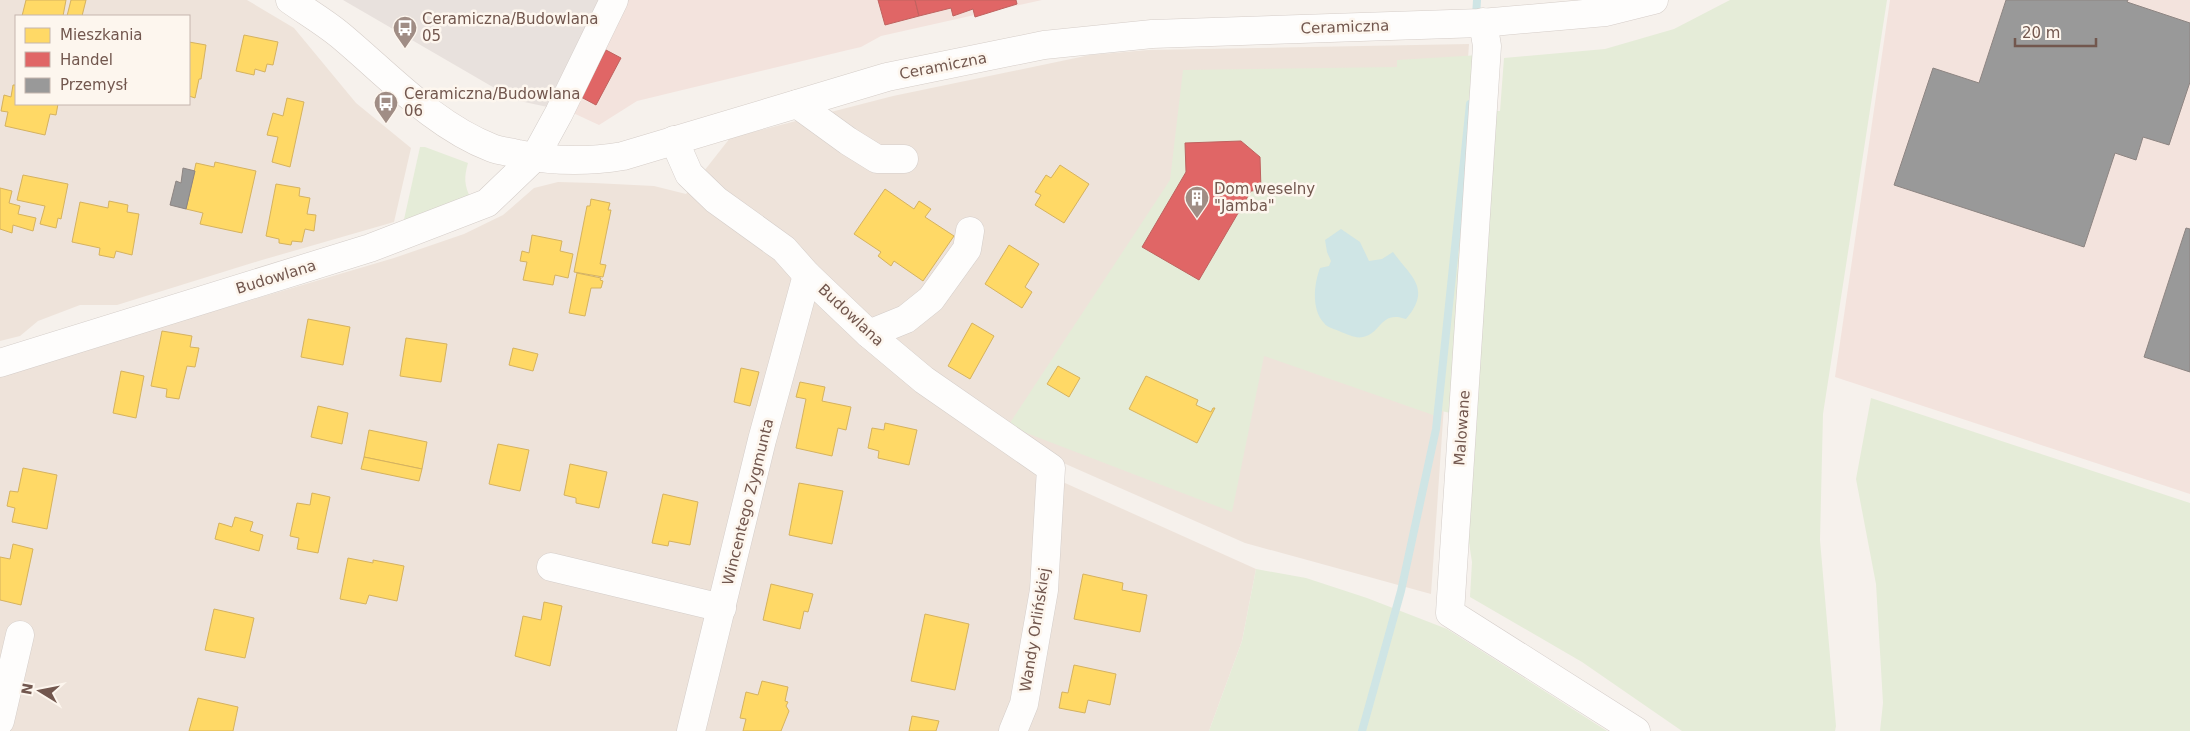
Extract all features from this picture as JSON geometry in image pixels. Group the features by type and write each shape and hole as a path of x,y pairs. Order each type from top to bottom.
{"street":[{"name":"Ceramiczna","path":"290,0 338,34 430,112 446,122 493,148 570,162 595,161 623,156 887,77 1044,46 1152,34 1476,23 1606,12 1654,0"},
{"name":"Budowlana","path":"0,364 370,248 487,203 535,157 559,113 614,0"},
{"name":"Malowane","path":"1476,23 1487,46 1450,613 1636,731"},
{"path":"797,104 848,141 877,159 904,158"},
{"name":"Budowlana","path":"674,140 689,174 716,200 784,249 869,334 924,380 1051,468"},
{"path":"869,334 906,319 931,299 967,249 970,231"},
{"name":"Wincentego Zygmunta","path":"691,731 762,440 807,274"},
{"name":"Wandy Orlińskiej","path":"1013,731 1024,704 1044,590 1051,468"},
{"path":"551,567 722,608"},
{"path":"0,721 20,635"}],"shaded area":[{"path":"0,0 247,0 294,28 356,103 411,148 394,222 117,305 80,305 38,321 20,336 0,341"},
{"path":"343,0 629,0 571,112 515,100"},
{"path":"628,0 1042,0 881,36 861,47 637,101 599,125 571,112"},
{"path":"1890,0 2190,0 2190,494 1835,377"},
{"path":"1469,44 1431,594 1245,543 1052,458 1006,731 0,731 0,374 394,258 464,234 503,215 534,188 558,182 594,183 654,186 686,194 730,138 893,96 1090,55 1148,50"},
{"path":"1341,229 1360,242 1369,261 1382,259 1393,252 1412,276 1418,291 1417,299 1414,308 1406,319 1391,317 1369,335 1360,337 1352,336 1325,325 1315,304 1316,281 1320,268 1329,266 1331,261 1325,240"},
{"path":"1065,483 1256,569 1242,641 1209,731 1025,731 1057,484"}],"green space":[{"path":"1730,0 1887,0 1823,414 1820,540 1835,731 1682,731 1582,662 1470,597 1472,562 1464,511 1492,111 1500,111 1504,58 1605,49 1674,29"},
{"path":"1480,55 1455,414 1437,410 1436,416 1264,356 1232,512 1008,426 1170,180 1183,70 1397,67 1397,60"},
{"path":"420,147 425,147 468,163 465,181 471,199 403,224"},
{"path":"1871,398 2190,503 2190,731 1880,731 1883,703 1876,584 1856,479"},
{"path":"1256,569 1306,578 1367,598 1447,629 1607,731 1209,731 1242,641"}],"building: Mieszkania":[{"path":"26,0 66,0 63,15 22,15"},
{"path":"71,0 86,0 82,15 67,15"},
{"path":"244,35 278,42 273,65 267,64 265,72 255,69 254,75 236,71"},
{"path":"190,42 206,45 201,79 199,79 195,98 190,96"},
{"path":"13,85 15,85 15,105 58,105 56,115 50,114 45,135 5,126 8,112 1,111 4,95 11,97"},
{"path":"287,98 304,102 290,167 272,162 278,137 267,135 273,113 283,116"},
{"path":"215,162 256,171 242,233 200,224 203,213 186,209 196,163 214,167"},
{"path":"1060,165 1089,184 1064,223 1035,205 1041,195 1035,192 1046,175 1051,178"},
{"path":"23,175 68,184 61,219 58,218 56,228 40,224 45,206 17,200"},
{"path":"276,184 300,188 299,196 310,198 307,214 316,215 314,231 305,229 302,242 292,241 291,245 279,243 279,239 266,236"},
{"path":"0,188 12,191 9,203 20,206 18,214 36,218 33,231 13,225 12,233 0,229"},
{"path":"885,189 914,209 919,201 931,209 925,217 954,236 923,281 894,261 891,266 878,256 881,252 854,234"},
{"path":"591,199 610,203 608,210 611,210 600,264 606,265 603,277 574,272 587,206 590,206"},
{"path":"109,201 128,205 127,212 139,214 132,255 116,251 114,258 99,255 100,248 72,242 80,202 108,208"},
{"path":"532,235 562,241 560,251 573,254 568,278 555,275 553,285 523,280 527,262 520,261 522,251 529,253"},
{"path":"1009,245 1039,264 1025,287 1032,292 1022,308 985,284"},
{"path":"577,273 601,278 600,280 603,281 601,288 591,288 585,316 569,313"},
{"path":"308,319 350,327 343,365 301,357"},
{"path":"972,323 994,336 970,379 948,366"},
{"path":"162,331 192,336 190,347 199,348 195,367 187,366 179,399 166,397 167,389 151,386"},
{"path":"406,338 447,344 441,382 400,376"},
{"path":"513,348 538,354 533,371 509,365"},
{"path":"1058,366 1080,378 1069,397 1047,384"},
{"path":"741,368 759,372 750,406 734,402"},
{"path":"121,371 144,376 136,418 113,413"},
{"path":"1146,376 1198,400 1196,405 1211,412 1215,408 1197,443 1129,409"},
{"path":"800,382 825,387 822,401 851,407 846,430 838,428 832,456 796,448 806,399 796,397"},
{"path":"318,406 348,413 342,444 311,437"},
{"path":"885,423 917,430 909,465 878,458 879,451 868,448 872,428 884,430"},
{"path":"369,430 427,442 422,469 364,457"},
{"path":"498,444 529,450 520,491 489,484"},
{"path":"364,457 422,469 419,481 361,469"},
{"path":"570,464 607,472 599,508 576,503 576,498 564,495"},
{"path":"23,468 57,475 47,529 12,522 15,508 7,506 10,491 18,492"},
{"path":"799,483 843,491 832,544 789,535"},
{"path":"312,493 330,497 318,553 297,549 299,538 290,536 297,503 310,505"},
{"path":"663,494 698,502 690,545 669,541 668,546 652,543"},
{"path":"235,517 253,522 250,531 263,535 259,551 215,539 219,523 232,527"},
{"path":"13,544 33,549 21,605 0,600 0,557 10,559"},
{"path":"348,558 373,563 373,560 404,566 397,601 369,595 366,604 340,599"},
{"path":"1083,574 1123,583 1122,590 1147,595 1140,632 1074,619"},
{"path":"771,584 813,594 808,612 804,611 800,629 763,620"},
{"path":"544,602 562,606 550,666 515,656 523,616 541,620"},
{"path":"214,609 254,618 245,658 205,650"},
{"path":"925,614 969,624 955,690 911,681"},
{"path":"1074,665 1116,674 1110,705 1088,700 1085,713 1059,708 1062,692 1068,693"},
{"path":"762,681 788,687 785,701 788,702 786,706 789,711 781,731 743,731 746,719 740,718 746,692 758,695"},
{"path":"198,698 238,707 233,731 189,731"},
{"path":"912,716 939,721 936,731 909,731"}],"building: Handel":[{"path":"878,0 915,0 919,16 885,25"},
{"path":"915,0 1016,0 1017,4 975,17 973,9 953,16 951,8 919,16"},
{"path":"606,50 621,58 596,105 581,97"},
{"name":"Dom weselny \"Jamba\"","path":"1241,141 1260,157 1261,190 1251,191 1199,280 1142,247 1186,172 1185,143"}],"building: Przemysł":[{"path":"2006,0 2128,0 2127,2 2190,23 2190,82 2169,145 2143,137 2136,160 2115,153 2084,247 1894,185 1933,68 1979,83"},
{"path":"183,168 195,171 186,209 170,205 176,181 181,183"},
{"path":"2186,228 2190,229 2190,372 2144,357"}],"waterway":[{"path":"1476,17 1477,0"},
{"path":"1362,731 1401,591 1436,429 1470,104"}],"place":[{"name":"Ceramiczna/Budowlana 05","path":"405,49"},
{"name":"Ceramiczna/Budowlana 06","path":"386,124"},
{"name":"Dom weselny \"Jamba\"","path":"1197,219"}]}
